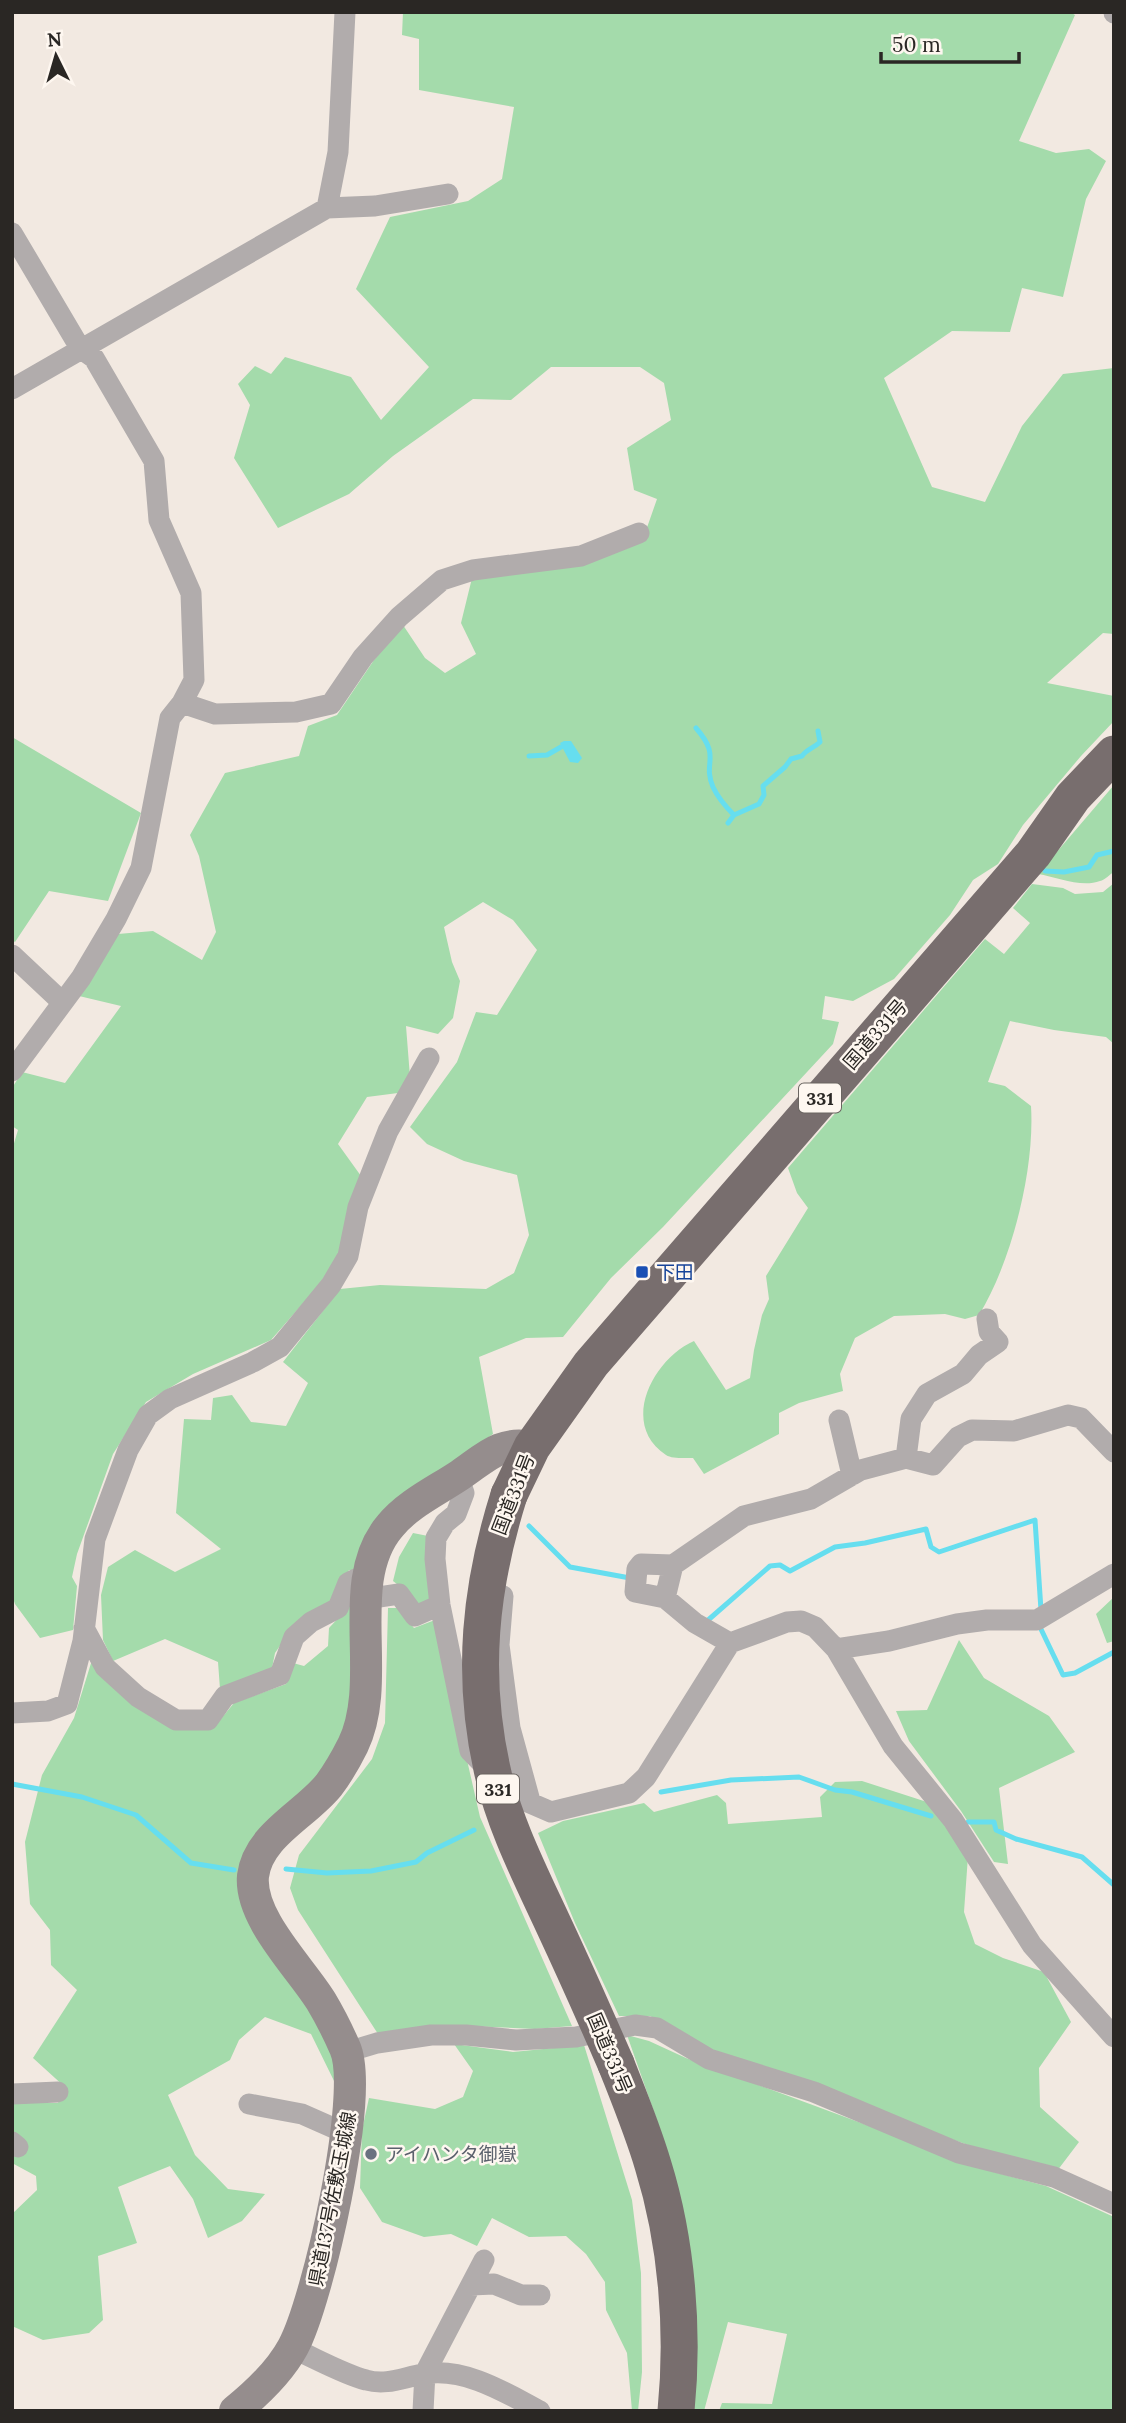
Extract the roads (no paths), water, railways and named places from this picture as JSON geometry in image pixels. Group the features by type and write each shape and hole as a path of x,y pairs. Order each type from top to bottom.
{"highway":[{"name":"国道331号","path":"676,2411 679,2355 673,2265 666,2215 653,2165 617,2064 523,1860 492,1770 480,1681 480,1643 489,1568 509,1495 531,1447 591,1364 1032,854 1073,797 1114,754"}],"main road":[{"name":"県道137号佐敷玉城線","path":"235,2411 283,2363 305,2323 320,2274 350,2104 347,2052 322,2003 272,1932 257,1905 253,1878 256,1864 263,1849 328,1786 348,1756 360,1730 366,1698 368,1584 378,1546 389,1526 414,1505 506,1445 531,1447"}],"street":[{"path":"327,208 338,152 345,12"},
{"path":"12,389 327,208 376,206 448,194"},
{"path":"12,233 80,348 94,358 154,461 159,520 191,593 194,680 182,703 170,718 141,869 116,919 81,978 12,1072"},
{"path":"182,703 215,714 296,712 331,704 363,657 399,617 442,580 472,570 581,556 639,533"},
{"path":"12,955 62,1002"},
{"path":"12,1713 48,1711 67,1704 84,1628 95,1539 128,1450 148,1415 170,1399 280,1347 331,1285 348,1256 358,1207 388,1130 429,1058"},
{"path":"906,1458 911,1419 927,1394 963,1374 979,1355 998,1342 989,1332 988,1319"},
{"path":"730,1643 695,1623 665,1598 635,1592 637,1569 641,1564 673,1565 744,1516 811,1499 861,1470 906,1458 933,1465 958,1437 972,1430 1014,1431 1068,1415 1081,1418 1114,1452"},
{"path":"839,1420 852,1475"},
{"path":"458,1476 464,1493 457,1514 445,1524 436,1538 435,1559 440,1605 470,1751 514,1796 551,1812 629,1793 646,1777 730,1643 769,1627 802,1621 815,1627 836,1649 893,1746 953,1820 1032,1944 1114,2037"},
{"path":"514,1542 504,1589 499,1645 510,1728 530,1801"},
{"path":"665,1598 673,1565"},
{"path":"836,1649 889,1641 957,1624 986,1620 1037,1620 1114,1574"},
{"path":"84,1628 106,1667 138,1697 176,1720 208,1720 225,1696 280,1675 294,1637 311,1622 338,1608 348,1583 356,1579 368,1584 379,1597 399,1594 415,1616 440,1605"},
{"path":"347,2052 376,2043 431,2035 516,2040 576,2037 635,2025 657,2028 709,2059 814,2092 958,2153 1054,2177 1114,2204"},
{"path":"12,2094 58,2092"},
{"path":"249,2104 302,2114 345,2133"},
{"path":"423,2411 425,2374 484,2260"},
{"path":"471,2285 494,2284 522,2295 540,2295"},
{"path":"292,2348 367,2381 398,2382 425,2374 451,2375 485,2383 540,2411"}],"water":[{"path":"571,741 582,758 578,763 570,762 560,743"}],"waterway":[{"path":"696,728 708,746 713,787 734,815 728,823"},
{"path":"734,815 759,804 764,795 763,786 791,759 802,756 820,742 818,731"},
{"path":"529,756 547,755 561,747"},
{"path":"1045,871 1064,872 1089,867 1097,855 1114,851"},
{"path":"707,1621 770,1566 780,1565 790,1571 835,1547 926,1529 931,1547 939,1552 1035,1520 1041,1610"},
{"path":"529,1526 570,1567 630,1578"},
{"path":"1039,1625 1063,1675 1075,1673 1114,1652"},
{"path":"661,1792 731,1780 799,1777 835,1790 852,1792 931,1816"},
{"path":"12,1784 82,1797 136,1815 191,1863 234,1870"},
{"path":"968,1822 994,1822 996,1830 1016,1839 1082,1857 1114,1885"},
{"path":"286,1869 327,1873 371,1871 416,1862 427,1853 474,1830"}],"place":[{"name":"下田","path":"642,1272"},
{"name":"アイハンタ御嶽","path":"371,2154"}]}
